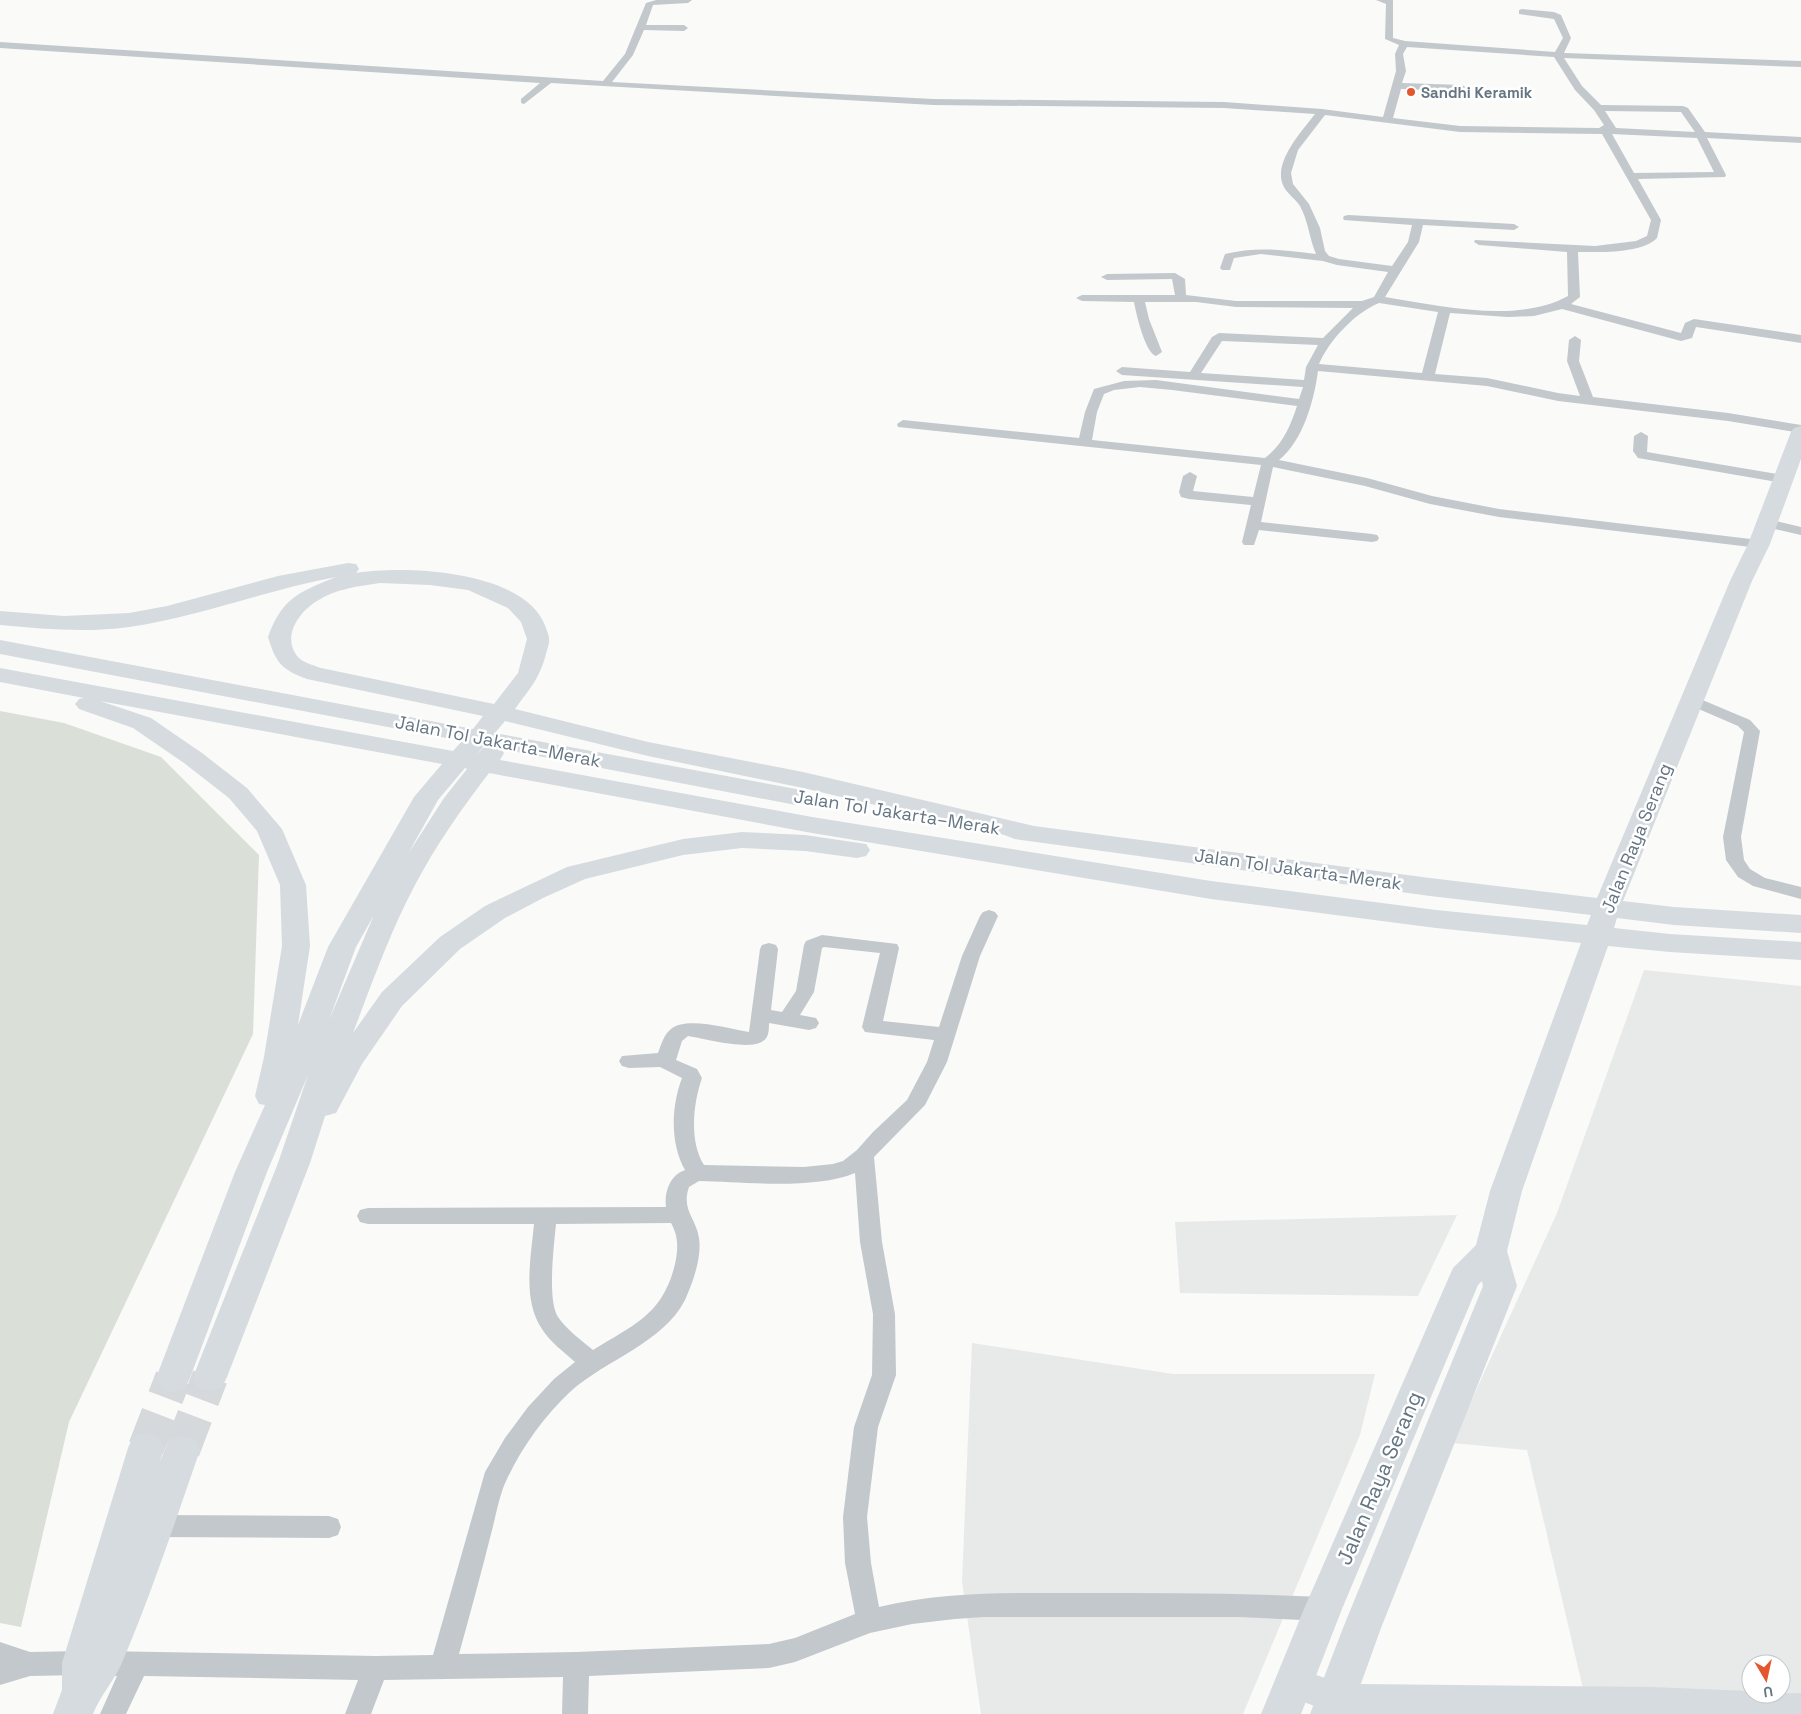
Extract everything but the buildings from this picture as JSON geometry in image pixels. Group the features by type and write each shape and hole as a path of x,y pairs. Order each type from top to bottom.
{"highway":[{"name":"Jalan Raya Serang","path":"1333,1706 1362,1628 1500,1286 1491,1251 1506,1191 1616,884 1741,581 1763,534 1801,430"},
{"path":"0,618 46,623 84,624 130,620 176,611 317,574 386,564 434,566 490,577 531,599 547,618 554,640 546,675 515,709 426,797 342,947 300,1059 250,1172 173,1378"},
{"path":"210,1377 294,1163 328,1059 374,944 402,884 453,802 515,709 538,639 532,620 516,603 473,584 430,578 380,576 344,582 309,596 286,617 279,637 286,658 297,667 315,674 370,687 450,701 648,749 803,780 1032,833"},
{"name":"Jalan Tol Jakarta–Merak","path":"0,647 833,804 1032,833 1528,899 1674,916 1801,924"},
{"name":"Jalan Tol Jakarta–Merak","path":"0,675 812,825 1211,890 1436,918 1670,943 1801,951"},
{"path":"0,683 93,706 142,724 193,758 238,793 269,829 293,885 296,946 280,1057 250,1172"},
{"path":"294,1163 350,1059 392,999 450,943 496,912 576,873 683,847 742,840 805,843 1128,885 1211,890"},
{"name":"Jalan Raya Serang","path":"1288,1699 1323,1609 1465,1277 1491,1251"},
{"path":"95,1679 146,1448"},
{"path":"95,1679 155,1526 182,1450"}],"main road":[{"path":"1288,1699 1333,1706 1478,1708 1651,1703 1801,1709"}],"street":[{"path":"606,83 629,54 652,2 688,0"},
{"path":"1380,0 1391,1 1390,39 1404,44 1558,56 1801,64"},
{"path":"1522,12 1554,15 1558,18 1567,38 1558,56"},
{"path":"640,27 684,28"},
{"path":"0,43 606,83 933,102 1205,105 1322,112 1387,119"},
{"path":"0,43 548,81 932,98 1221,102 1299,107 1450,128 1607,129 1801,138"},
{"path":"1387,119 1401,71 1399,54 1404,44"},
{"path":"1479,242 1572,250 1641,244 1652,238 1656,220 1607,129 1598,108 1578,88 1558,56"},
{"path":"524,101 548,81"},
{"path":"1397,86 1472,87"},
{"path":"1462,88 1469,99"},
{"path":"1598,108 1685,110 1701,133 1721,175 1632,176"},
{"path":"1322,112 1293,150 1286,180 1304,204 1314,228 1320,252 1324,258"},
{"path":"1348,218 1514,227"},
{"path":"1249,542 1268,462 1281,452 1296,428 1310,384 1312,367 1326,342 1364,306 1378,299 1411,246 1418,229 1418,222"},
{"path":"1378,299 1476,313 1500,314 1542,310 1562,305 1574,297 1572,250"},
{"path":"1226,268 1229,256 1255,251 1324,258 1337,262 1395,270"},
{"path":"1107,277 1175,276 1180,279 1181,299"},
{"path":"1082,298 1196,299 1236,304 1364,306"},
{"path":"1139,300 1156,352"},
{"path":"1562,305 1681,337 1688,335 1689,326 1694,323 1801,338"},
{"path":"1428,376 1432,354 1445,309"},
{"path":"1193,376 1208,355 1215,340 1219,337 1326,342"},
{"path":"1575,340 1573,361 1588,401"},
{"path":"1122,371 1146,367 1193,376 1310,384"},
{"path":"1312,367 1496,383 1538,394 1728,417 1801,430"},
{"path":"1085,443 1091,412 1098,392 1106,387 1116,385 1157,385 1305,403"},
{"path":"903,424 1268,462 1367,482 1430,500 1499,513 1763,534 1801,531"},
{"path":"1641,436 1640,451 1646,455 1783,479"},
{"path":"1190,476 1186,494 1258,502"},
{"path":"1252,525 1372,538"},
{"path":"1692,701 1744,723 1752,731 1732,838 1734,860 1744,874 1759,882 1801,893"},
{"path":"443,1666 494,1479 521,1433 550,1398 591,1362 640,1333 661,1316 672,1303 680,1285 689,1244 685,1226 678,1215 675,1200 678,1188 684,1179 698,1173 804,1175 836,1172 850,1166 864,1155 880,1137 915,1105 937,1062 971,956 990,916"},
{"path":"788,1020 805,992 813,945 822,941 890,948 872,1028 946,1034"},
{"path":"666,1060 674,1036 679,1030 688,1029 755,1038 758,1036 769,949"},
{"path":"761,1015 809,1023"},
{"path":"629,1061 666,1060"},
{"path":"666,1060 668,1064 690,1074 692,1078 686,1095 687,1152 692,1166 698,1173"},
{"path":"864,1155 871,1242 884,1314 884,1375 866,1427 855,1517 858,1564 869,1621"},
{"path":"546,1215 542,1309 549,1322 591,1362"},
{"path":"368,1216 678,1215"},
{"path":"155,1526 329,1527"},
{"path":"0,1654 30,1664 95,1679 376,1668 576,1664 783,1654 807,1647 869,1621 918,1611 984,1605 1239,1605 1323,1609"},
{"path":"0,1673 30,1664"},
{"path":"575,1714 576,1664"},
{"path":"358,1714 376,1668"},
{"path":"95,1679 113,1714"}],"shaded area":[{"path":"0,711 64,723 161,757 259,855 253,1034 69,1422 21,1627 0,1623"},
{"path":"1644,970 1801,986 1801,1714 1589,1714 1527,1450 1452,1443 1557,1213"},
{"path":"1457,1215 1418,1296 1180,1293 1175,1222"},
{"path":"972,1343 1173,1374 1375,1374 1360,1435 1243,1714 981,1714 962,1581"}],"tunnel":[{"path":"182,1450 210,1377"},
{"path":"146,1448 173,1378"}],"place":[{"name":"Sandhi Keramik","path":"1411,92"}]}
